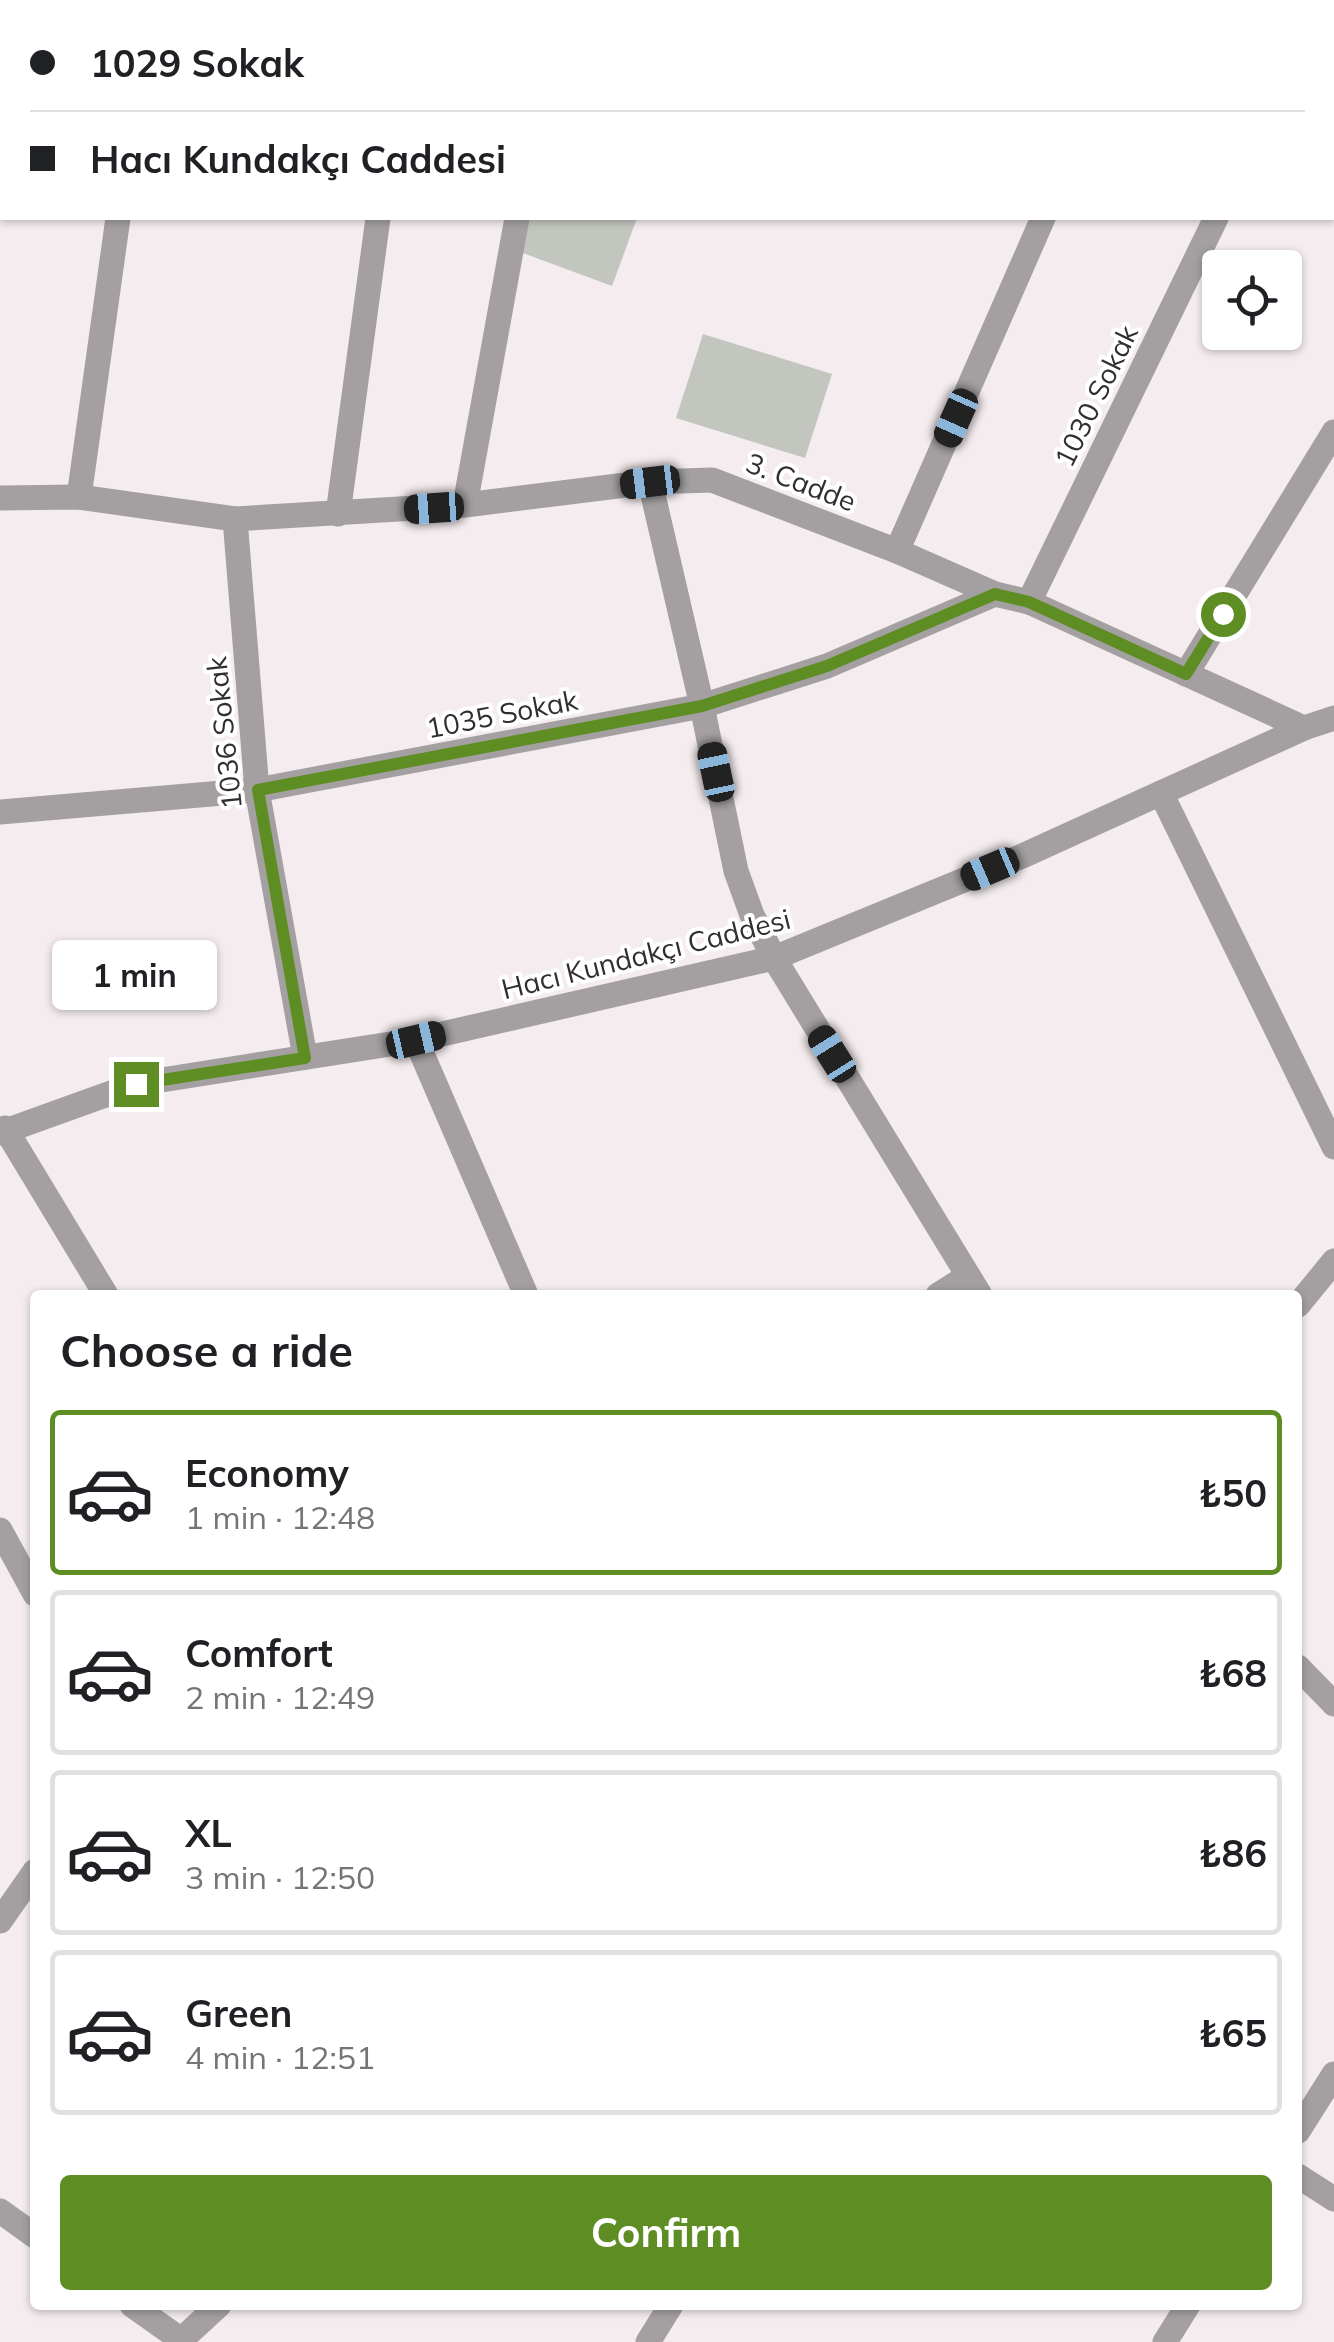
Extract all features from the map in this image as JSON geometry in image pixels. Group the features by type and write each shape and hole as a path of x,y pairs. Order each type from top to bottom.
{"street":[{"path":"79,497 118,220"},
{"path":"338,514 378,220"},
{"path":"465,505 517,220"},
{"path":"897,551 1042,220"},
{"name":"1030 Sokak","path":"1029,602 1215,220"},
{"path":"1186,674 1334,432"},
{"name":"3. Cadde","path":"0,498 79,497 234,519 465,505 650,482 712,480 897,551 995,594 1029,602 1304,728"},
{"path":"650,482 736,871 752,915 774,958 974,1285"},
{"name":"1036 Sokak","path":"234,519 258,790 305,1058"},
{"name":"1035 Sokak","path":"0,812 258,790 702,706 827,666 995,594"},
{"name":"Hacı Kundakçı Caddesi","path":"2,1130 136,1084 416,1040 774,958 1020,857 1334,718"},
{"path":"1161,793 1334,1147"},
{"path":"416,1040 524,1290"},
{"path":"2,1130 103,1290"},
{"path":"1302,1300 1334,1261"},
{"path":"0,1530 30,1585"},
{"path":"1302,1671 1334,1704"},
{"path":"0,1921 30,1878"},
{"path":"1302,2125 1334,2074"},
{"path":"1302,2179 1334,2199"},
{"path":"0,2211 30,2232"},
{"path":"139,2310 181,2341 214,2310"},
{"path":"648,2342 668,2310"},
{"path":"1165,2342 1185,2310"}],"building":[{"path":"523,220 636,220 612,286 512,249"},
{"path":"703,334 832,374 805,458 676,418"}],"route":[{"path":"136,1084 305,1058 258,790 702,706 827,666 995,594 1029,602 1186,674 1223,614"}]}
